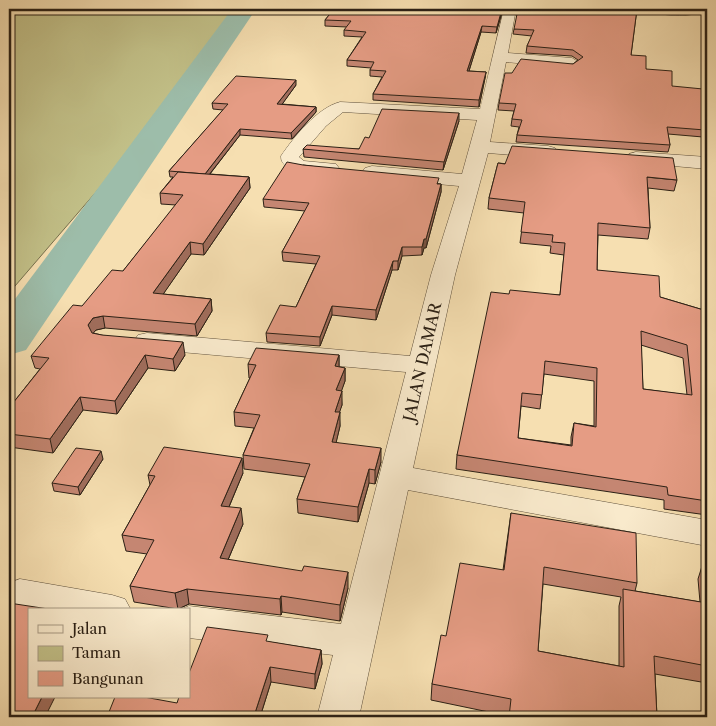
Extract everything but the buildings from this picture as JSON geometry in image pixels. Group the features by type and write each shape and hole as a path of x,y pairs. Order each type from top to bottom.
{"street":[{"name":"JALAN DAMAR","path":"338,717 422,365 469,181 480,147 510,9"},
{"path":"650,9 692,12"},
{"path":"500,56 572,63"},
{"path":"469,181 303,165 292,163 290,156 322,120 340,107 487,115"},
{"path":"480,147 569,153"},
{"path":"618,157 707,163"},
{"path":"125,339 422,365"},
{"path":"395,476 707,533"},
{"path":"20,594 100,608"},
{"path":"190,622 356,642"}],"green space":[{"path":"9,9 234,9 201,70 9,293"}],"waterway":[{"path":"9,340 244,9"}]}
